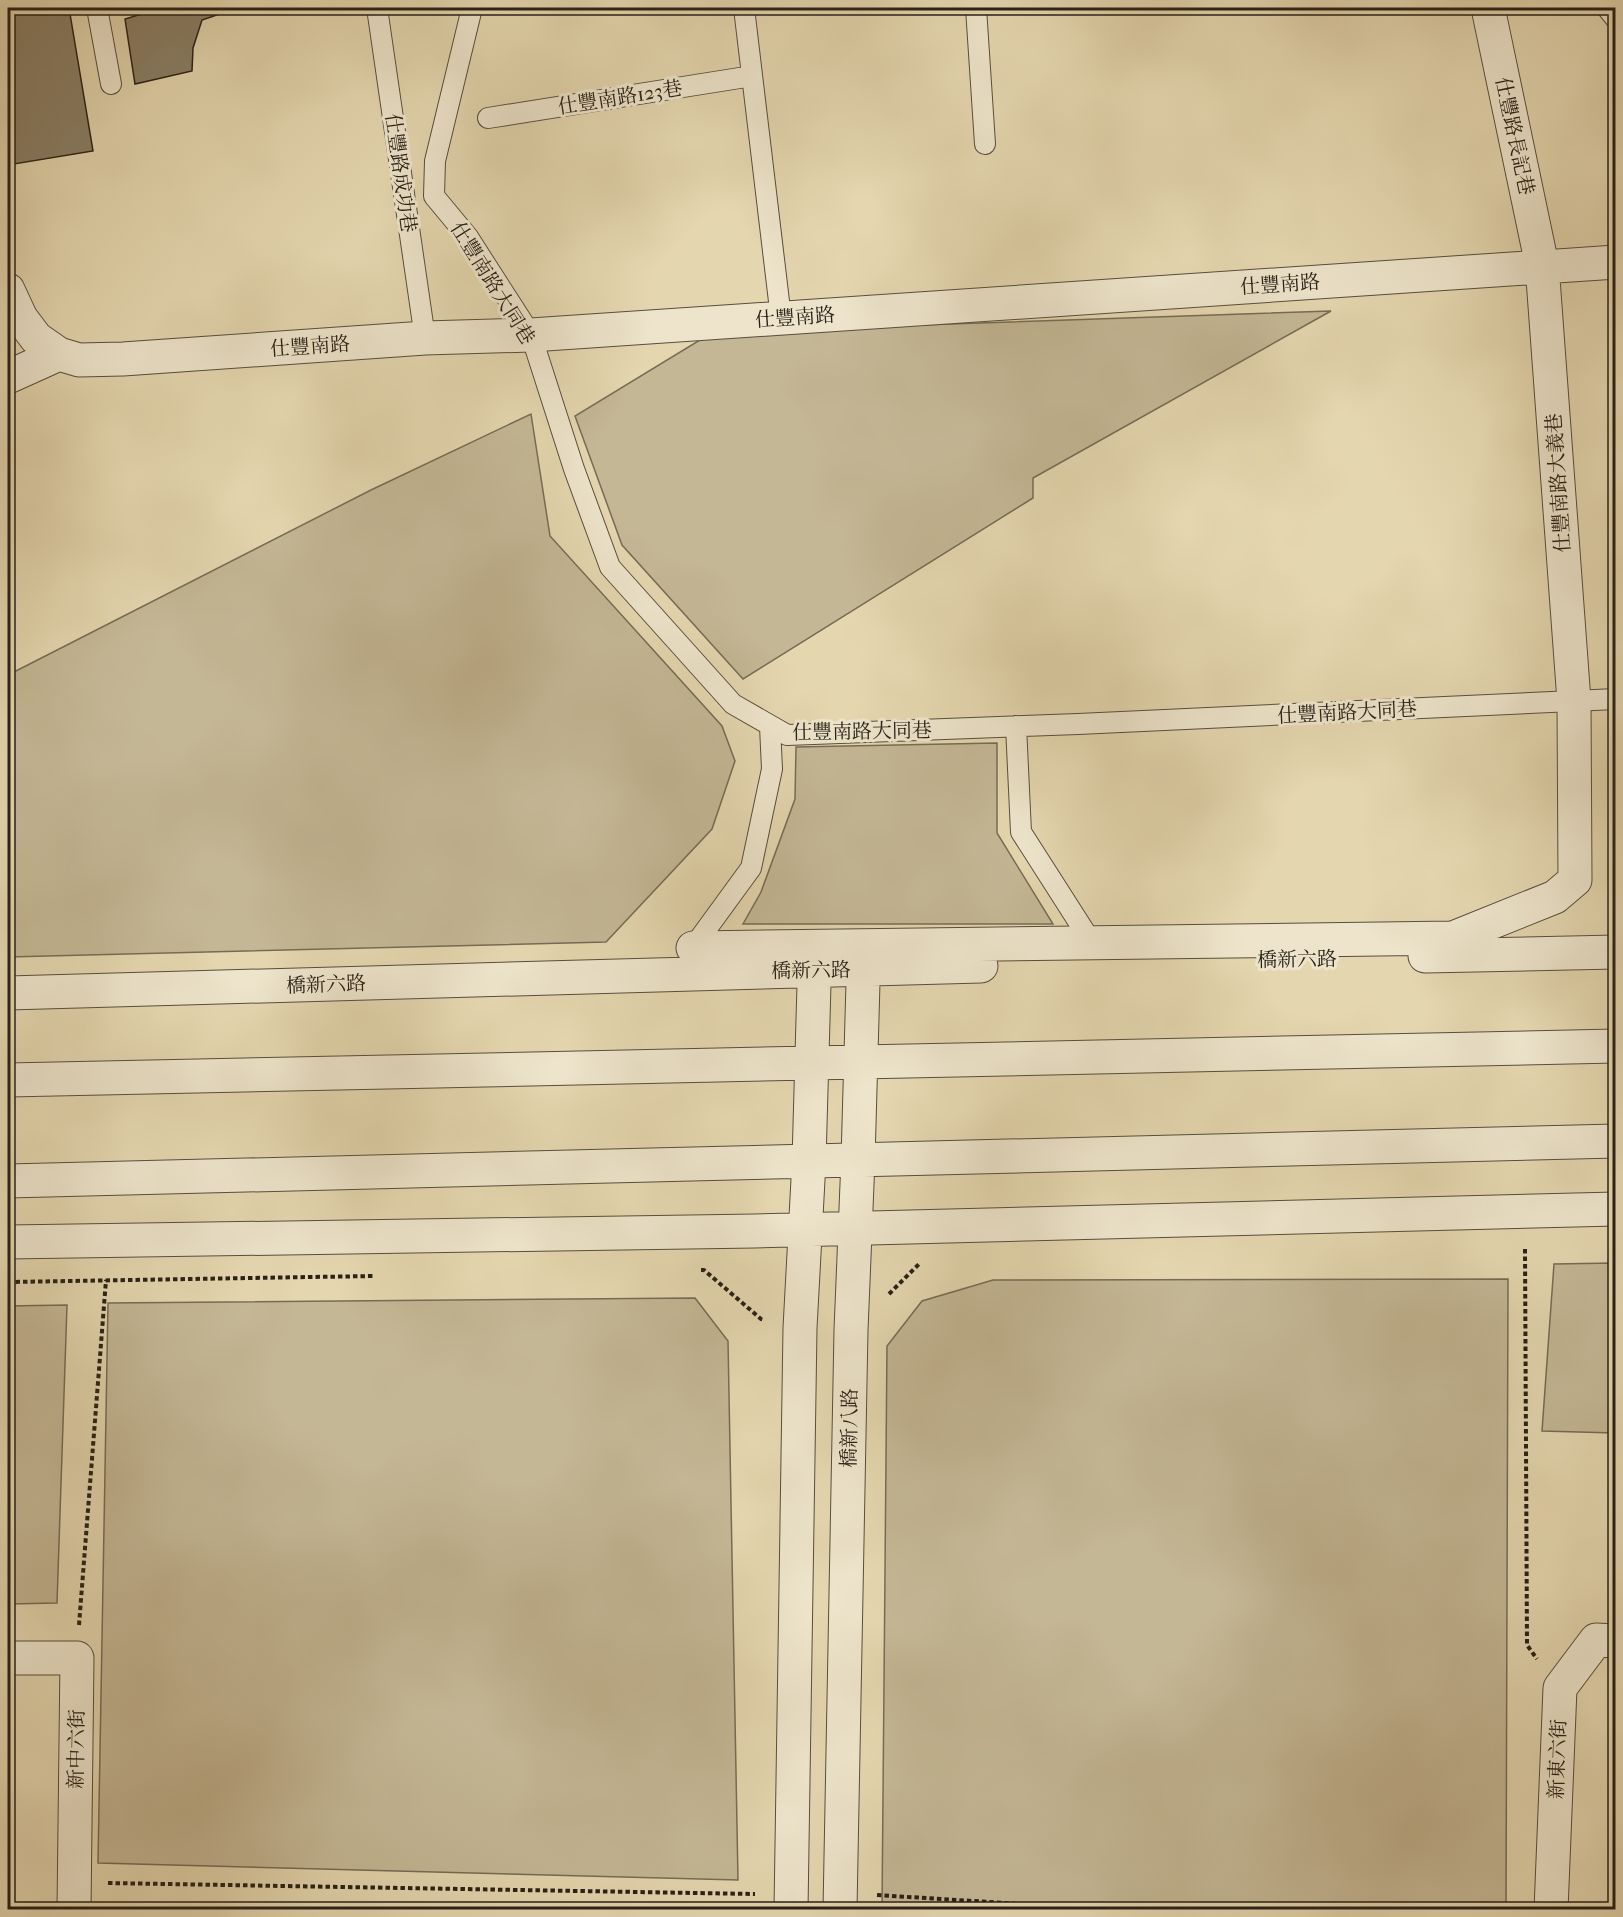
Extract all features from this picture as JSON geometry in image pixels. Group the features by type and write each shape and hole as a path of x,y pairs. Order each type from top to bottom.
{"street":[{"name":"仕豐路長記巷","path":"1488,8 1542,266"},
{"name":"仕豐南路","path":"8,290 21,318 36,338 59,354 79,360 425,338 531,335 1616,262"},
{"name":"仕豐南路大義巷","path":"1542,266 1574,701"},
{"path":"8,378 59,354"},
{"path":"864,958 891,944 1453,938 1555,897 1575,880 1574,701"},
{"path":"693,948 814,958 809,1161 800,1328 791,1902"},
{"name":"橋新六路","path":"8,993 673,974 814,958 1616,952"},
{"name":"橋新八路","path":"840,1901 851,1330 864,958"},
{"path":"8,1080 1616,1046"},
{"path":"8,1181 1616,1141"},
{"path":"8,1242 855,1228 1616,1209"},
{"path":"1560,1688 1596,1640 1616,1641"},
{"path":"8,1658 77,1658"},
{"name":"新中六街","path":"74,1896 77,1658"},
{"name":"新東六街","path":"1551,1910 1560,1688"}],"lane":[{"path":"97,8 111,84"},
{"name":"仕豐路成功巷","path":"377,8 425,338"},
{"name":"仕豐南路大同巷","path":"472,8 435,161 434,196 468,237 531,335 574,469 610,567 733,704 787,735 1616,699"},
{"path":"744,8 781,318"},
{"path":"976,8 985,144"},
{"path":"1607,8 1616,19"},
{"name":"仕豐南路123巷","path":"488,118 752,76"},
{"path":"673,974 751,868 772,768 770,726"},
{"path":"1016,726 1021,832 1092,943"}],"path":[{"path":"1525,1249 1527,1645 1560,1688"},
{"path":"692,1270 704,1270 761,1319"},
{"path":"8,1282 381,1275"},
{"path":"77,1658 106,1280"},
{"path":"74,1896 791,1902"},
{"path":"840,1901 1117,1910"}],"shaded area":[{"path":"1331,311 1033,478 1033,498 743,679 622,545 575,416 713,332"},
{"path":"531,414 550,536 722,726 735,761 712,829 606,942 8,957 8,675 371,490"},
{"path":"997,743 997,833 1053,924 743,924 761,892 795,799 796,747"},
{"path":"1615,1263 1615,1433 1542,1431 1554,1264"},
{"path":"1508,1279 1506,1909 882,1909 887,1346 922,1301 993,1280"},
{"path":"695,1298 728,1341 738,1880 98,1863 108,1303"},
{"path":"67,1305 57,1603 8,1604 8,1306"}],"building":[{"path":"8,8 69,8 93,151 14,164 8,126"},
{"path":"158,8 235,8 202,20 193,48 192,71 135,84 125,19"}]}
